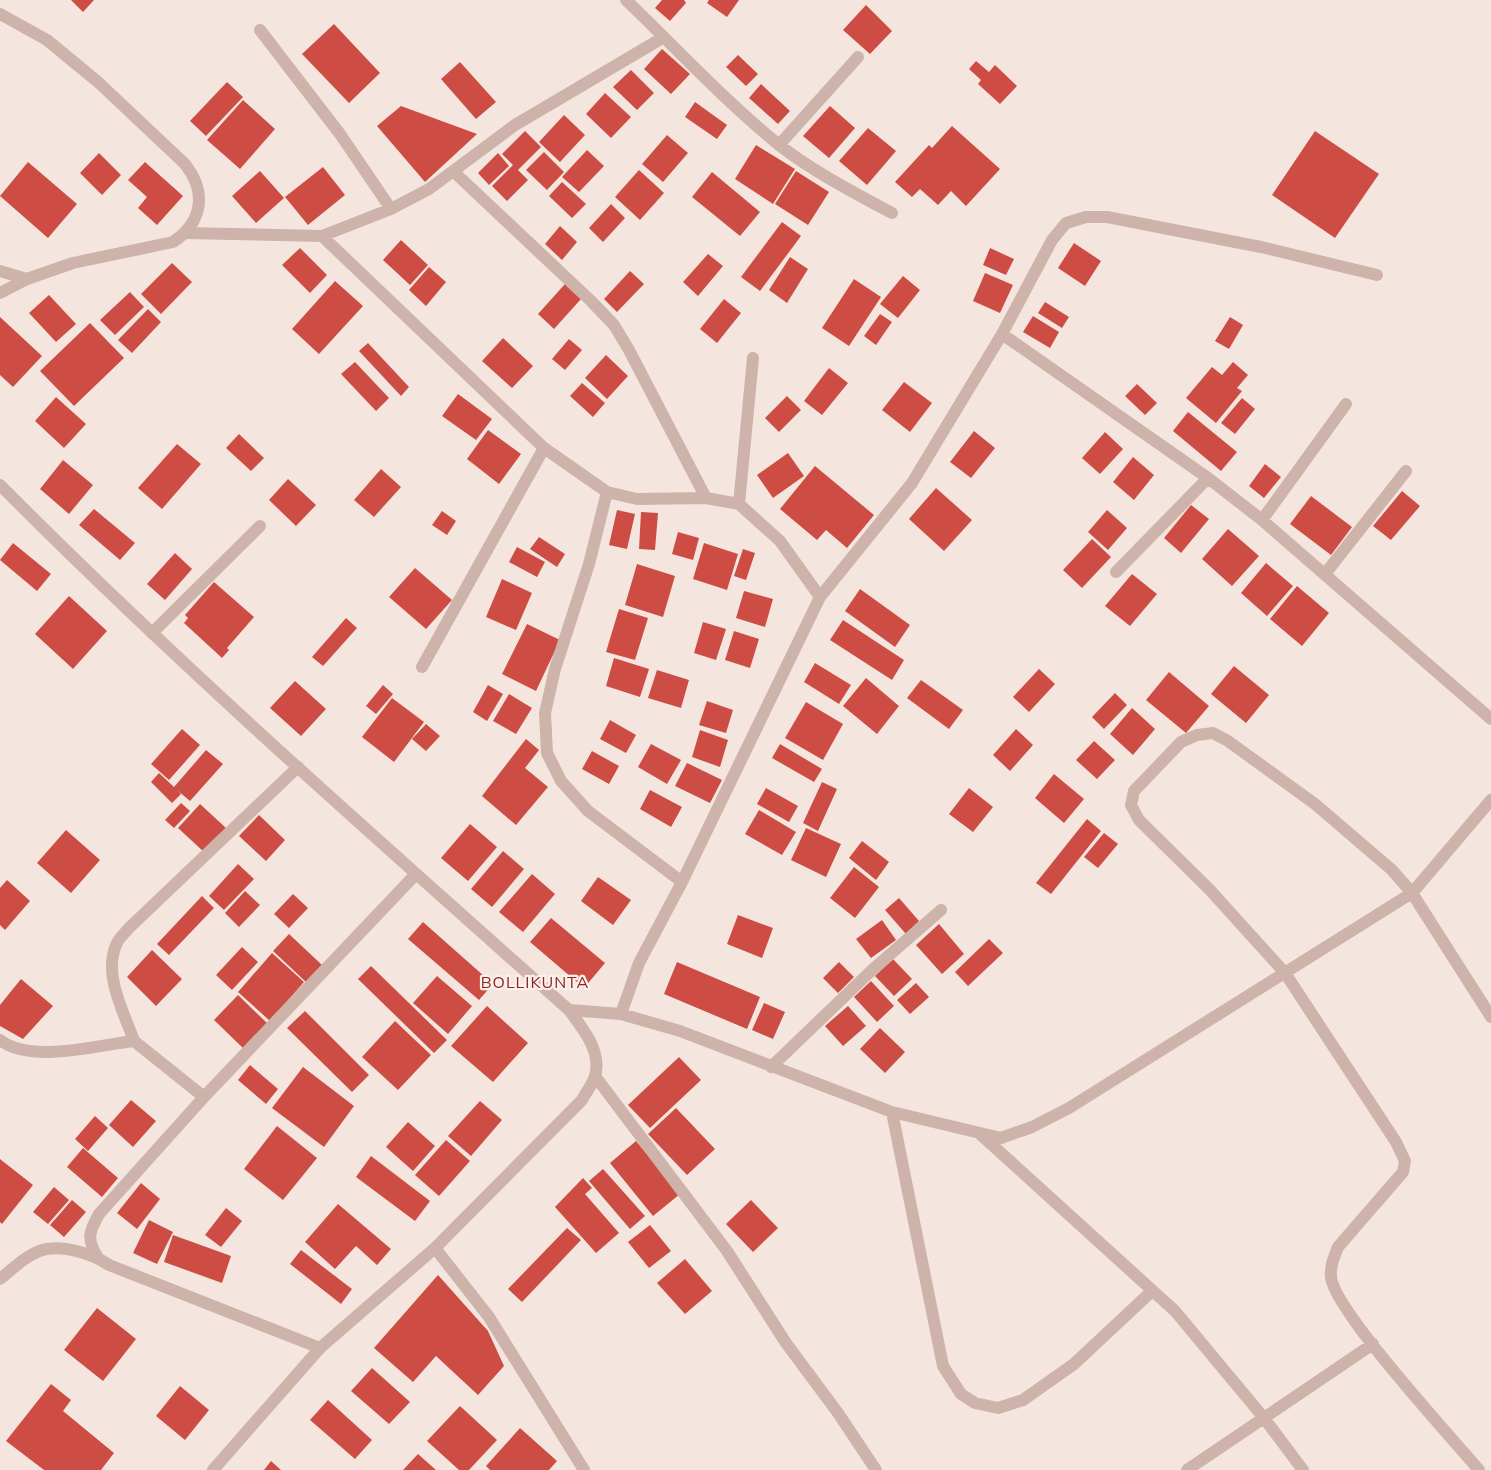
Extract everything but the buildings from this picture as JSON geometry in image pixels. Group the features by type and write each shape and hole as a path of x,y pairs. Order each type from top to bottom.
{"street":[{"path":"626,0 779,145 847,188 892,213"},
{"path":"0,14 47,40 98,82 194,174 200,202 196,218 186,233 173,242 73,263 27,279 0,292"},
{"path":"260,30 340,134 391,210"},
{"path":"186,233 322,236 391,210 429,189 515,125 664,37"},
{"path":"779,145 858,57"},
{"path":"453,171 591,300 614,325 706,498"},
{"path":"621,1014 639,963 682,882 820,597 912,482 1002,334 1052,240 1066,223 1086,217 1107,217 1261,247 1378,275"},
{"path":"322,236 544,448 607,492 636,499 706,498 738,504 780,541 820,597"},
{"path":"0,271 27,279"},
{"path":"1002,334 1208,478 1262,520 1491,719"},
{"path":"738,504 753,358"},
{"path":"1262,520 1346,404"},
{"path":"422,668 544,448"},
{"path":"1325,574 1406,471"},
{"path":"1116,572 1208,478"},
{"path":"0,485 152,633 298,768 569,1010 585,1031 597,1054 595,1076 582,1100 435,1248 320,1348 219,1468"},
{"path":"607,492 589,564 555,669 545,713 547,753 561,781 588,811 682,882"},
{"path":"152,633 260,526"},
{"path":"1474,1469 1373,1344 1337,1294 1331,1278 1332,1262 1338,1247 1403,1172 1405,1161 1396,1142 1285,974 1210,890 1139,820 1131,805 1134,791 1181,742 1197,735 1213,734 1228,741 1340,824 1373,852 1412,893 1491,1017"},
{"path":"204,1097 134,1040 112,976 113,956 117,943 129,928 298,768"},
{"path":"569,1010 621,1014 680,1031 892,1112 1002,1138 1040,1124 1069,1108 1412,893 1491,800"},
{"path":"98,1258 91,1246 90,1230 99,1214 204,1097 416,874"},
{"path":"771,1067 871,971 941,910"},
{"path":"0,1040 7,1045 32,1052 134,1040"},
{"path":"595,1076 727,1251 786,1343 838,1413 876,1470"},
{"path":"892,1112 943,1366 961,1394 975,1403 998,1408 1023,1400 1074,1364 1152,1291"},
{"path":"977,1132 1175,1311 1264,1418 1304,1470"},
{"path":"0,1279 26,1258 50,1247 67,1248 98,1258 109,1265 320,1348"},
{"path":"435,1248 489,1317 584,1470"},
{"path":"1186,1470 1373,1344"}],"district":[{"name":"BOLLIKUNTA","path":"535,982"}]}
